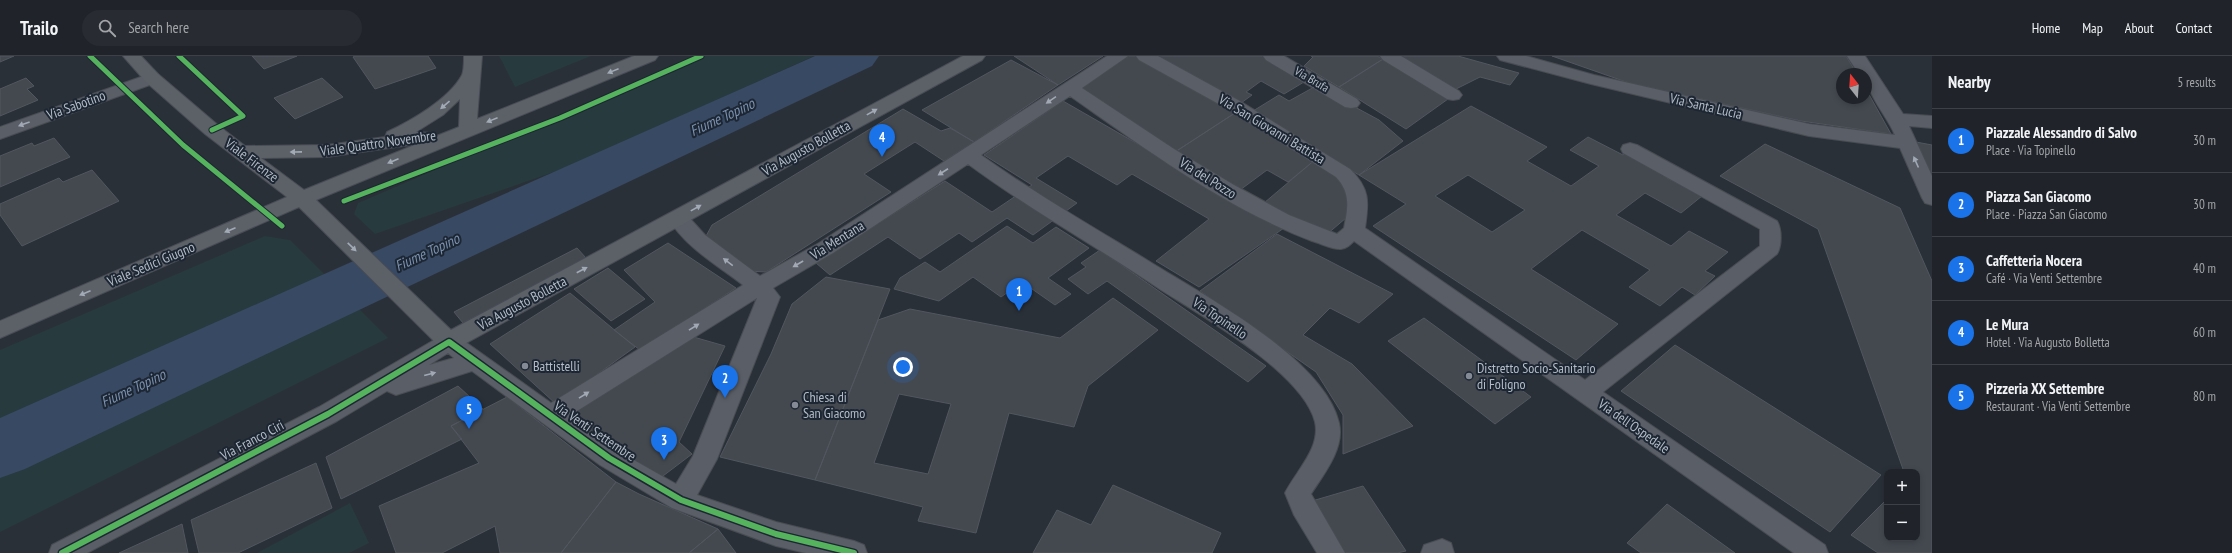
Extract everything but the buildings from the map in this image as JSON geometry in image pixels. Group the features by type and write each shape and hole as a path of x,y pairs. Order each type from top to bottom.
{"main road":[{"name":"Viale Firenze","path":"132,56 152,78 240,152 302,198"},
{"path":"468,130 470,76 473,56"},
{"name":"Viale Quattro Novembre","path":"302,198 649,56"},
{"name":"Via Augusto Bolletta","path":"449,342 976,56"},
{"path":"363,148 428,119 449,102 470,76"},
{"name":"Viale Quattro Novembre","path":"240,152 327,151 363,148 468,130"},
{"name":"Via Venti Settembre","path":"302,198 449,342"},
{"name":"Viale Sedici Giugno","path":"0,330 302,198"}],"street":[{"name":"Via Mentana","path":"550,416 759,286 826,248 1119,56"},
{"name":"Via San Giovanni Battista","path":"1145,56 1232,104 1343,173 1357,189 1358,202 1354,231"},
{"name":"Via Brufa","path":"1272,56 1351,103"},
{"path":"1389,56 1453,95"},
{"name":"Via Santa Lucia","path":"1506,56 1599,81 1809,130 1908,143"},
{"path":"1856,56 1897,119 1932,198"},
{"name":"Via Sabotino","path":"0,133 152,78"},
{"name":"Via del Pozzo","path":"1069,88 1208,179 1254,206 1324,238 1340,242 1354,231"},
{"path":"1897,119 1932,122"},
{"path":"1585,392 1770,249 1770,226 1630,149"},
{"name":"Via Topinello","path":"969,155 1015,188 1074,223 1242,332 1301,381 1321,409 1328,430 1323,451 1298,493 1302,507 1332,553"},
{"path":"678,218 698,240 759,286 769,297 704,459 681,500"},
{"name":"Via dell'Ospedale","path":"1354,231 1816,553"},
{"name":"Via Venti Settembre","path":"449,342 609,458 681,500 779,543 854,553"},
{"name":"Via Franco Ciri","path":"62,553 328,414 449,342"},
{"name":"Via Franco Ciri","path":"328,414 422,376 475,361"}],"green space":[{"path":"499,56 591,56 515,87"},
{"path":"700,56 814,56 574,165 375,234 354,214 358,203"},
{"path":"265,236 290,240 388,338 0,532 0,350"},
{"path":"350,503 369,543 349,553 257,553"}],"waterway":[{"name":"Fiume Topino","path":"0,449 855,56"}],"cycle path":[{"path":"90,56 112,79 183,145 282,226"},
{"path":"179,56 243,116 212,130"},
{"path":"344,201 560,118 701,56"},
{"path":"62,553 328,414 449,342 609,458 681,500 776,534 854,553"}],"place":[{"name":"Le Mura","path":"882,157"},
{"name":"Piazzale Alessandro di Salvo","path":"1019,311"},
{"name":"Battistelli","path":"525,366"},
{"name":"Distretto Socio-Sanitario di Foligno","path":"1469,376"},
{"name":"Piazza San Giacomo","path":"725,398"},
{"name":"Chiesa di San Giacomo","path":"795,405"},
{"name":"Pizzeria XX Settembre","path":"469,429"},
{"name":"Caffetteria Nocera","path":"664,460"}]}
